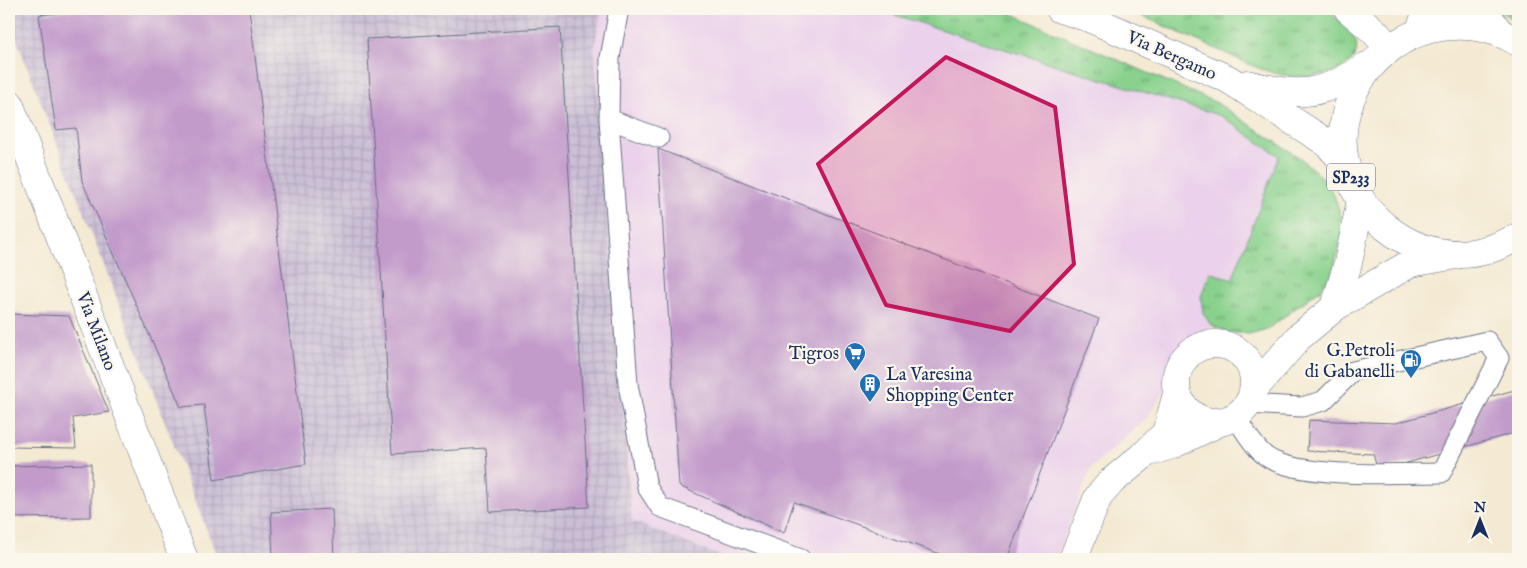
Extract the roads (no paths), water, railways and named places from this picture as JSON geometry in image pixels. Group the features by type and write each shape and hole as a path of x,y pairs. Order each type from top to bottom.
{"street":[{"name":"Via Bergamo","path":"1060,9 1089,18 1228,79 1327,143 1345,162"},
{"path":"1348,9 1375,32 1380,55"},
{"path":"1483,9 1509,37"},
{"name":"SP233","path":"1509,37 1473,26 1446,25 1424,20 1380,55 1360,80 1346,113 1343,141 1345,162 1361,200 1380,223 1404,240 1431,250 1461,254 1511,245"},
{"name":"Via Bergamo","path":"1228,79 1276,91 1303,93 1339,85 1380,55"},
{"name":"Via Milano","path":"9,103 184,559"},
{"path":"1335,307 1348,263 1361,200"},
{"path":"1146,453 1172,445 1239,408 1298,338 1335,307 1411,263 1461,254"},
{"path":"1073,559 1098,496 1166,433 1177,394 1177,374 1182,362 1190,352 1201,346 1213,344 1252,349 1298,338"},
{"path":"1227,346 1245,359 1252,374 1239,408"},
{"path":"1177,394 1182,404 1200,419 1239,408"}],"lane":[{"path":"619,9 610,58 609,119 628,384 646,487 660,507 802,559"},
{"path":"609,119 659,138"},
{"path":"1487,341 1499,358 1442,473 1332,472 1287,466 1262,454 1239,408 1302,407 1323,400 1353,371 1487,341"}],"place":[{"name":"Tigros","path":"855,372"},
{"name":"G.Petroli di Gabanelli","path":"1411,379"},
{"name":"La Varesina Shopping Center","path":"870,403"}]}
